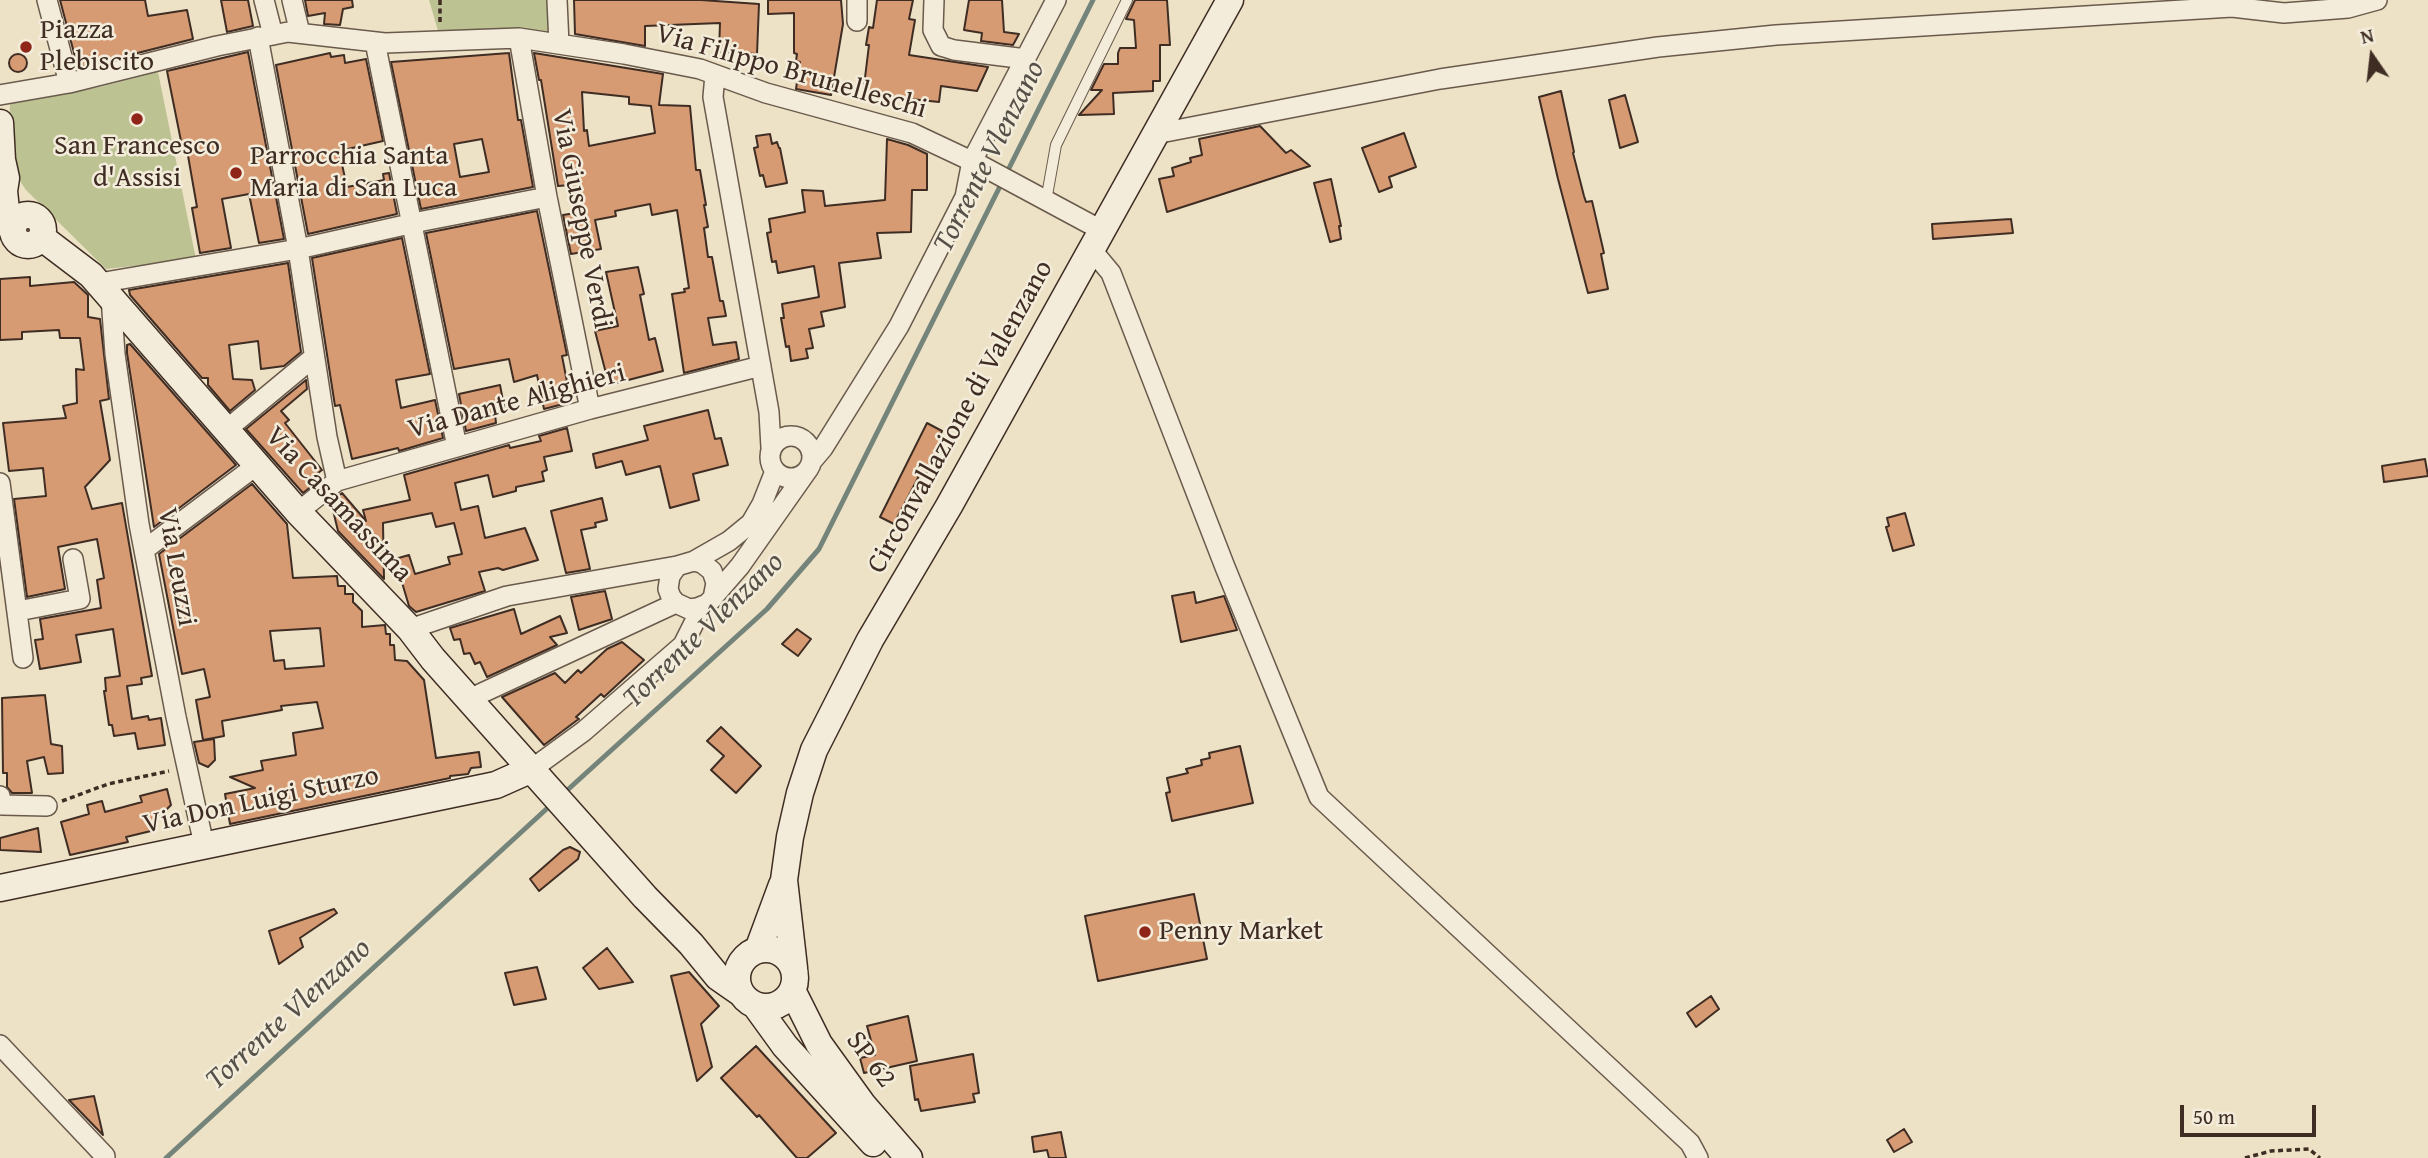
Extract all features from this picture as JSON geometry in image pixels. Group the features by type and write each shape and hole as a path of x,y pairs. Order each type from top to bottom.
{"main road":[{"name":"Circonvallazione di Valenzano","path":"784,880 800,793 814,750 870,640 950,506 1230,0"},
{"path":"0,122 0,135"},
{"name":"Via Casamassima","path":"0,135 6,178 29,232 91,275 105,290 298,512 410,629 433,659 645,897 691,944"},
{"path":"0,256 29,232"},
{"name":"Via Don Luigi Sturzo","path":"0,888 496,785 537,774"},
{"path":"784,880 793,980 781,1004 773,1007 748,1000 737,977 750,956 784,880"},
{"path":"691,944 750,956 776,950 783,954 793,980"},
{"name":"SP 62","path":"691,944 718,977 748,1000 785,1046 887,1158"},
{"name":"SP 62","path":"793,980 819,1044 863,1105 909,1158"}],"street":[{"path":"47,0 69,83"},
{"path":"264,0 265,36 314,357 337,481"},
{"path":"292,0 300,33"},
{"path":"557,0 559,44"},
{"path":"857,0 857,21"},
{"path":"934,0 933,30 941,46 1026,59"},
{"path":"775,471 751,523 729,541 685,564 670,576 668,584 671,597 676,603 689,609 707,602 740,566 823,448 900,326 965,197 977,163 1056,0"},
{"path":"1155,134 1440,79 1658,47 1776,35 2232,7 2284,13 2348,8 2377,0"},
{"name":"Via Filippo Brunelleschi","path":"0,95 69,83 265,36 300,33 375,42 519,38 700,69 766,93 912,134 977,163 1046,201 1096,240"},
{"name":"Via Giuseppe Verdi","path":"519,38 547,197 590,409"},
{"path":"375,42 457,447"},
{"path":"715,75 713,97 769,412 770,460 775,471 785,477 794,478 810,465"},
{"path":"105,290 412,223 547,197"},
{"path":"1096,240 1319,797 1690,1143 1698,1158"},
{"name":"Via Leuzzi","path":"105,290 144,550 204,845"},
{"path":"226,430 314,357"},
{"name":"Via Dante Alighieri","path":"298,512 337,481 590,409 761,366"},
{"path":"771,448 784,437 798,437 807,444 810,465"},
{"path":"144,550 257,465"},
{"path":"0,483 23,658"},
{"path":"18,611 80,599 74,559"},
{"path":"410,629 507,596 685,564 702,563 712,571 716,583 683,645 537,774"},
{"path":"469,699 676,603"},
{"path":"0,796 2,805 47,806"},
{"path":"0,1045 105,1156"}],"lane":[{"path":"1046,201 1056,145 1127,0"}],"path":[{"path":"47,806 108,783 187,767"},
{"path":"2245,1158 2271,1151 2309,1149 2320,1158"}],"green space":[{"path":"429,0 557,0 559,44 441,41"},
{"path":"158,72 196,259 106,269 26,190 8,163 10,103 100,87"}],"building":[{"path":"60,0 145,0 148,16 187,10 193,39 78,68"},
{"path":"221,0 248,0 253,26 227,32"},
{"path":"305,0 352,0 353,7 343,9 340,25 324,24 325,13 308,16"},
{"path":"574,0 701,0 759,4 757,54 719,52 720,23 645,26 645,46 575,34"},
{"path":"768,0 841,0 843,24 831,95 796,89 800,62 796,61 797,54 794,53 794,13 768,14"},
{"path":"877,0 913,0 909,19 915,20 909,55 988,67 977,91 941,86 939,102 863,94 869,45 866,45 869,27 873,28"},
{"path":"969,0 1002,0 1004,32 1019,34 1013,45 981,41 982,33 964,30"},
{"path":"1135,0 1167,0 1170,45 1160,45 1160,81 1153,81 1153,91 1113,93 1114,114 1079,115 1102,90 1091,90 1104,64 1118,64 1120,48 1136,48 1134,20 1126,19"},
{"name":"Parrocchia Santa Maria di San Luca","path":"248,52 284,239 259,243 249,194 222,199 231,248 200,253 192,208 197,207 187,150 183,151 167,71"},
{"path":"330,53 331,57 344,55 345,63 366,59 383,141 339,151 347,187 384,180 383,174 389,173 397,214 308,234 276,65"},
{"path":"509,53 518,120 521,120 533,187 421,209 391,62","holes":["482,139 489,172 460,177 454,144"]},
{"path":"534,53 663,74 659,105 690,106 696,170 700,170 706,205 708,227 704,228 708,257 712,257 720,301 723,301 726,316 708,318 713,345 736,342 739,359 684,373 672,294 685,292 684,289 689,288 677,210 652,215 650,204 615,211 616,216 595,220 601,249 571,254 563,215 575,213 570,185 558,186","holes":["582,92 629,97 629,104 651,106 655,133 589,146 587,130 584,131"]},
{"path":"14,54 22,54 27,63 25,70 14,72 9,67 9,59"},
{"path":"1561,91 1584,196 1586,202 1592,201 1604,253 1601,254 1608,289 1588,293 1539,97"},
{"path":"1625,95 1638,142 1620,148 1609,100"},
{"path":"1260,126 1286,153 1291,150 1310,166 1167,212 1159,179 1174,176 1172,168 1202,155 1199,139"},
{"path":"1404,133 1416,167 1389,177 1392,187 1379,192 1362,148"},
{"path":"770,134 772,144 777,142 780,148 787,183 766,187 763,175 760,176 754,148 758,147 756,136"},
{"path":"887,139 927,154 927,190 912,190 911,232 877,233 881,258 839,263 845,307 821,312 824,326 809,329 813,348 806,349 808,358 791,361 781,318 784,318 782,304 819,297 814,266 778,273 776,261 772,262 767,233 771,232 769,219 805,212 802,190 823,191 825,206 885,200"},
{"path":"1331,179 1341,226 1341,239 1330,242 1314,183"},
{"path":"537,211 567,355 562,356 571,402 544,409 537,375 514,382 509,359 454,369 426,233"},
{"path":"2011,219 2013,233 1933,239 1932,224"},
{"path":"402,238 430,374 396,380 401,408 435,400 443,438 399,451 398,448 352,459 340,405 335,406 312,258"},
{"path":"288,263 301,352 284,366 261,369 258,341 229,345 233,379 252,380 255,390 230,411 208,385 208,378 202,378 130,295 129,290"},
{"path":"638,267 644,294 640,295 649,340 655,338 663,371 609,385 595,331 618,326 606,272"},
{"path":"30,277 30,286 74,282 88,295 88,317 100,319 109,399 100,401 110,460 85,487 92,509 122,503 152,676 141,678 142,684 127,686 132,719 148,716 149,720 161,718 165,745 138,749 135,733 114,736 112,725 109,725 105,678 120,676 113,629 76,635 81,662 40,669 35,640 43,639 40,619 101,608 97,580 104,578 97,539 58,547 65,589 27,597 14,499 46,496 43,468 9,471 3,423 66,418 63,406 77,403 76,369 84,370 80,338 60,338 59,330 22,332 22,339 0,340 0,279"},
{"path":"130,344 236,465 154,527 127,353 127,345"},
{"path":"306,380 307,389 281,411 289,420 285,423 322,470 318,473 322,478 303,493 246,429"},
{"path":"500,385 505,411 495,414 496,423 466,431 459,394"},
{"path":"708,410 715,439 721,438 728,465 693,474 699,500 670,508 660,466 626,475 622,461 596,468 593,454 648,440 644,426"},
{"path":"927,423 942,431 938,439 943,441 925,477 920,474 894,524 880,517"},
{"path":"567,428 572,451 544,457 547,470 542,472 544,481 516,487 516,491 493,497 488,475 455,483 461,510 478,506 485,538 525,528 538,560 503,570 498,568 479,572 485,591 416,612 409,606 395,559 409,555 415,574 450,564 448,557 462,554 454,523 436,527 432,513 383,523 384,579 338,531 331,502 342,493 366,521 363,510 410,500 404,475 509,445 510,448 541,441 539,436"},
{"path":"2425,459 2428,476 2384,482 2382,466"},
{"path":"252,484 287,524 293,578 337,576 338,586 345,586 345,594 353,594 353,602 362,611 362,627 385,625 386,634 390,634 390,645 394,645 395,660 407,661 424,680 436,758 479,752 481,767 471,768 468,774 230,824 225,794 255,788 230,777 263,770 261,761 296,755 293,733 323,728 317,702 281,706 282,710 222,721 224,736 203,740 196,700 210,697 204,669 182,674 159,554","holes":["320,628 324,666 285,669 284,660 274,661 270,631"]},
{"path":"602,498 607,520 595,523 596,527 581,530 590,569 566,573 551,511"},
{"path":"1905,513 1914,545 1893,551 1886,527 1889,526 1887,518"},
{"path":"605,591 612,619 579,630 571,597"},
{"path":"1194,592 1196,603 1224,596 1237,630 1181,642 1172,596"},
{"path":"514,609 521,634 560,616 567,633 550,637 557,645 487,677 480,662 475,664 470,653 464,654 460,639 454,640 450,628"},
{"path":"797,629 811,639 798,656 782,644"},
{"path":"622,642 644,660 604,697 601,694 576,717 579,719 544,745 502,697 555,673 565,683 578,670 581,673 607,649"},
{"path":"45,695 51,744 62,746 63,773 48,774 44,757 27,761 32,793 12,793 7,787 7,773 3,773 2,698"},
{"path":"721,727 761,766 736,793 711,770 724,756 707,741"},
{"path":"214,739 215,760 208,767 199,763 194,742"},
{"path":"1240,746 1253,803 1172,821 1166,793 1170,792 1167,778 1188,773 1186,769 1202,765 1201,760 1210,758 1209,753"},
{"path":"167,789 171,805 156,820 149,822 151,831 126,837 128,842 70,855 61,822 89,814 87,805 102,801 105,812 142,802 140,796"},
{"path":"38,828 41,852 0,850 0,838"},
{"path":"570,847 580,852 578,859 539,891 530,879"},
{"name":"Penny Market","path":"1194,894 1207,959 1098,981 1085,916"},
{"path":"334,909 337,913 300,938 303,947 279,964 269,931"},
{"path":"607,948 633,982 599,989 583,968"},
{"path":"537,967 546,999 514,1005 505,973"},
{"path":"689,972 719,1006 701,1024 712,1067 697,1081 671,976"},
{"path":"1711,996 1719,1009 1696,1027 1687,1013"},
{"path":"908,1016 917,1061 864,1073 860,1058 875,1055 867,1026"},
{"path":"756,1046 836,1133 807,1158 797,1158 721,1078"},
{"path":"973,1054 979,1093 973,1094 975,1102 921,1111 918,1099 915,1100 910,1066"},
{"path":"94,1096 103,1135 69,1100"},
{"path":"1904,1129 1912,1142 1894,1152 1887,1140"},
{"path":"1061,1132 1066,1158 1049,1158 1047,1150 1034,1152 1032,1137"}],"waterway":[{"name":"Torrente Vlenzano","path":"563,794 767,609 819,549 1093,0"},
{"name":"Torrente Vlenzano","path":"166,1158 553,803"}],"place":[{"name":"Piazza Plebiscito","path":"26,47"},
{"name":"San Francesco d'Assisi","path":"137,119"},
{"name":"Parrocchia Santa Maria di San Luca","path":"236,173"},
{"name":"Penny Market","path":"1145,932"}]}
